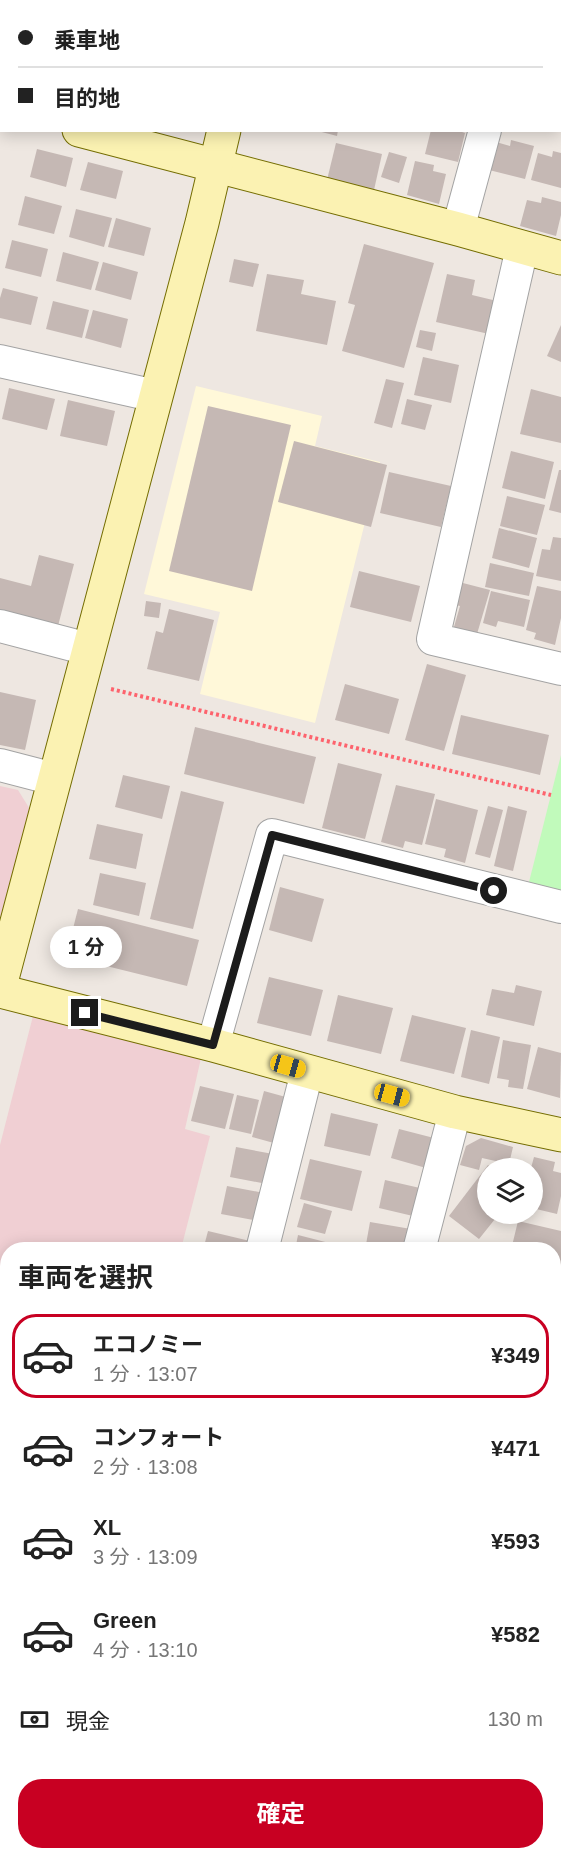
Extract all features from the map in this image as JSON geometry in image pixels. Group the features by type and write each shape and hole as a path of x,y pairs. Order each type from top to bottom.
{"street":[{"path":"87,132 458,228 561,258"},
{"path":"0,986 202,223 224,132"},
{"path":"458,228 484,132"},
{"path":"522,248 433,639 561,669"},
{"path":"0,361 156,396"},
{"path":"0,626 88,649"},
{"path":"0,765 54,778"},
{"path":"213,1045 272,835 561,907"},
{"path":"0,991 213,1045 455,1112 561,1135"},
{"path":"264,1242 307,1072"},
{"path":"421,1242 455,1112"}],"path":[{"path":"80,681 551,795"}],"shaded area":[{"path":"196,386 322,416 315,446 380,462 315,723 200,694 220,612 144,594"},
{"path":"0,786 18,790 31,811 0,918"},
{"path":"34,1012 201,1058 185,1129 210,1136 183,1242 0,1242 0,1145"}],"green space":[{"path":"561,755 561,893 528,886"}],"building":[{"path":"322,132 338,132 337,136"},
{"path":"430,132 465,133 458,162 425,154"},
{"path":"511,140 534,146 525,179 489,170 496,142 510,146"},
{"path":"336,143 382,154 374,190 327,180"},
{"path":"37,149 73,158 66,187 30,177"},
{"path":"553,151 561,153 561,188 531,180 538,153 552,157"},
{"path":"389,152 407,157 399,183 381,177"},
{"path":"415,161 434,165 433,171 446,174 439,204 407,195"},
{"path":"88,162 123,171 116,199 80,190"},
{"path":"25,196 62,206 54,234 18,225"},
{"path":"542,197 561,202 561,215 556,236 520,226 527,200 541,203"},
{"path":"76,209 112,218 104,247 69,237"},
{"path":"116,218 151,228 144,256 108,247"},
{"path":"12,240 48,249 41,277 5,268"},
{"path":"364,244 434,263 404,368 342,351 355,305 348,303"},
{"path":"63,252 99,262 91,290 56,281"},
{"path":"234,259 259,264 253,287 229,282"},
{"path":"103,262 138,272 131,300 95,290"},
{"path":"267,274 304,280 301,294 336,301 327,345 256,331"},
{"path":"447,274 475,280 472,295 497,301 489,334 436,322"},
{"path":"3,288 38,297 31,325 0,318 0,298"},
{"path":"53,301 89,310 82,338 46,329"},
{"path":"93,310 128,319 121,348 85,338"},
{"path":"561,325 561,362 547,356"},
{"path":"420,330 436,333 432,351 416,347"},
{"path":"423,357 459,365 451,403 414,395"},
{"path":"386,379 404,383 392,428 374,423"},
{"path":"9,388 55,399 47,430 2,419"},
{"path":"531,389 561,397 561,443 520,434"},
{"path":"407,399 432,405 425,430 401,424"},
{"path":"68,400 115,411 107,446 60,436"},
{"path":"208,406 291,425 252,591 169,571"},
{"path":"294,441 387,465 371,527 278,502"},
{"path":"511,451 554,462 545,499 502,488"},
{"path":"559,470 561,470 561,513 549,510"},
{"path":"389,472 451,486 441,527 380,513"},
{"path":"507,496 545,505 537,535 500,526"},
{"path":"499,528 537,538 529,568 492,558"},
{"path":"553,537 561,538 561,581 536,576 542,549 550,550"},
{"path":"39,555 74,564 58,626 0,611 0,578 31,586"},
{"path":"490,563 534,573 529,596 485,587"},
{"path":"359,571 420,586 411,622 350,607"},
{"path":"459,582 490,590 477,634 454,627 460,606 452,604"},
{"path":"537,586 561,591 561,618 555,645 534,639 536,633 526,630"},
{"path":"491,591 530,600 524,627 498,621 496,627 483,623"},
{"path":"146,601 161,603 159,618 144,616"},
{"path":"169,609 214,620 199,681 147,669 156,631 163,633"},
{"path":"427,664 466,675 444,751 405,740"},
{"path":"345,684 399,699 389,734 335,720"},
{"path":"0,692 36,700 25,750 0,745"},
{"path":"461,715 549,735 540,775 452,754"},
{"path":"195,727 316,757 304,804 184,774"},
{"path":"338,763 382,774 365,839 322,828"},
{"path":"123,775 170,786 162,819 115,807"},
{"path":"396,785 435,794 422,845 405,841 403,848 381,842"},
{"path":"181,791 224,802 193,929 150,919"},
{"path":"436,799 478,810 465,863 444,857 446,849 425,844"},
{"path":"488,806 503,810 490,858 475,854"},
{"path":"508,806 527,811 513,871 494,866"},
{"path":"97,824 143,834 136,869 89,859"},
{"path":"100,873 146,883 139,916 93,905"},
{"path":"280,887 324,899 312,942 269,930"},
{"path":"78,909 199,940 187,986 66,956"},
{"path":"269,977 323,990 311,1036 257,1023"},
{"path":"516,985 542,991 534,1026 486,1015 492,989 514,993"},
{"path":"338,995 393,1008 381,1054 327,1041"},
{"path":"412,1015 466,1028 454,1074 400,1061"},
{"path":"471,1030 500,1037 489,1084 461,1077"},
{"path":"503,1040 531,1045 523,1089 508,1087 509,1080 497,1078"},
{"path":"538,1047 561,1053 560,1098 527,1089"},
{"path":"200,1086 234,1094 225,1129 191,1121"},
{"path":"264,1091 293,1099 281,1145 252,1137"},
{"path":"237,1095 259,1100 251,1134 229,1129"},
{"path":"331,1113 378,1124 370,1156 324,1146"},
{"path":"399,1129 434,1138 426,1168 391,1158"},
{"path":"481,1138 513,1147 510,1158 477,1158 477,1169 460,1165 466,1146"},
{"path":"236,1147 273,1154 267,1184 230,1177"},
{"path":"310,1159 362,1171 352,1211 300,1199"},
{"path":"543,1159 555,1162 553,1171 561,1173 561,1196 557,1214 543,1211"},
{"path":"477,1179 477,1224 491,1224 479,1239 449,1216"},
{"path":"385,1180 420,1188 413,1216 379,1208"},
{"path":"227,1186 264,1193 259,1221 221,1214"},
{"path":"304,1203 332,1211 325,1234 297,1227"},
{"path":"370,1222 411,1229 409,1242 366,1242"},
{"path":"517,1224 531,1224 561,1231 561,1242 513,1242"},
{"path":"208,1231 250,1241 250,1242 205,1242"},
{"path":"298,1235 325,1242 297,1242"}],"route":[{"path":"85,1013 213,1045 272,835 494,891"}]}
